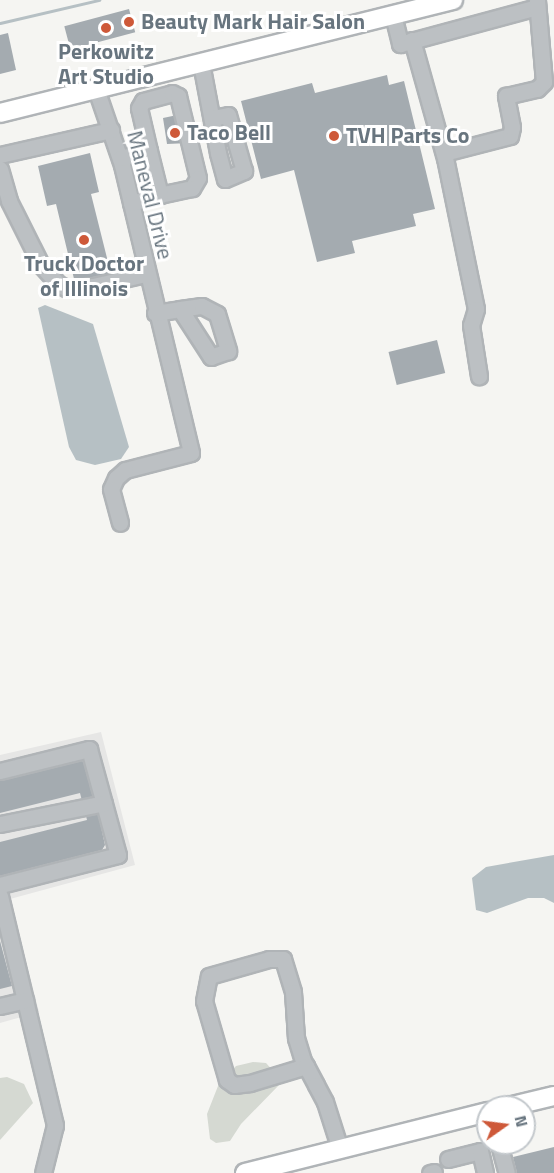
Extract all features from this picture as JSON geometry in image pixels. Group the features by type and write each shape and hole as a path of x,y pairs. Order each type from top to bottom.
{"main road":[{"path":"0,113 453,0"},
{"path":"536,1100 554,1095"},
{"path":"245,1173 476,1115"}],"lane":[{"path":"393,15 400,44 537,4 544,82 537,89 506,96 512,127 510,136 444,153"},
{"path":"412,40 444,153 476,309 471,325 479,376"},
{"path":"201,63 212,118"},
{"name":"Maneval Drive","path":"96,89 120,158 155,313 191,453 125,470 116,478 111,489 120,523"},
{"path":"130,203 192,188 198,178 198,166 178,96 172,93 148,99 139,108 160,195"},
{"path":"0,155 111,130"},
{"path":"120,158 149,151"},
{"path":"0,169 9,201 41,265 58,284 68,289 146,274"},
{"path":"155,313 180,309"},
{"path":"0,771 89,748 118,855 0,885"},
{"path":"0,824 104,803"},
{"path":"0,896 2,914 55,1125 43,1173"},
{"path":"306,1066 249,1083 234,1085 227,1080 204,1001 209,976 269,959 283,959 293,993 296,1038 306,1066 325,1102 340,1149"},
{"path":"0,1006 25,1000"},
{"path":"448,1158 480,1151 485,1173"},
{"path":"502,1155 507,1173"}],"shaded area":[{"path":"45,305 93,324 129,447 121,459 95,465 76,460 69,447 38,308"},
{"path":"101,732 135,865 10,899 39,1012 0,1023 0,755"},
{"path":"554,855 554,903 544,898 528,898 487,913 476,910 472,878 486,867"},
{"path":"253,1062 266,1063 277,1075 279,1085 241,1124 230,1141 216,1143 210,1139 207,1114 218,1086 236,1066"},
{"path":"7,1077 24,1084 33,1103 0,1140 0,1078"}],"building":[{"path":"129,9 135,32 70,50 64,26"},
{"path":"8,33 16,70 0,74 0,35"},
{"name":"TVH Parts Co","path":"387,75 389,85 404,81 435,209 413,214 416,226 352,241 355,253 317,262 294,170 261,179 241,101 312,83 315,93"},
{"name":"Taco Bell","path":"182,114 189,143 167,144 163,118"},
{"name":"Truck Doctor of Illinois","path":"90,153 99,192 91,194 111,274 75,283 56,204 47,206 38,166"},
{"path":"437,340 445,373 397,385 388,352"},
{"path":"79,759 85,763 94,798 82,801 80,793 0,813 0,778"},
{"path":"97,809 105,845 102,850 0,876 0,842 87,820 85,812"},
{"path":"0,941 12,986 0,989"},
{"path":"554,1147 554,1173 517,1173 513,1157 536,1155 536,1151"}],"waterway":[{"path":"0,23 99,0"}],"place":[{"name":"Beauty Mark Hair Salon","path":"129,22"},
{"name":"Perkowitz Art Studio","path":"106,28"},
{"name":"Taco Bell","path":"175,133"},
{"name":"TVH Parts Co","path":"334,136"},
{"name":"Truck Doctor of Illinois","path":"84,240"}]}
